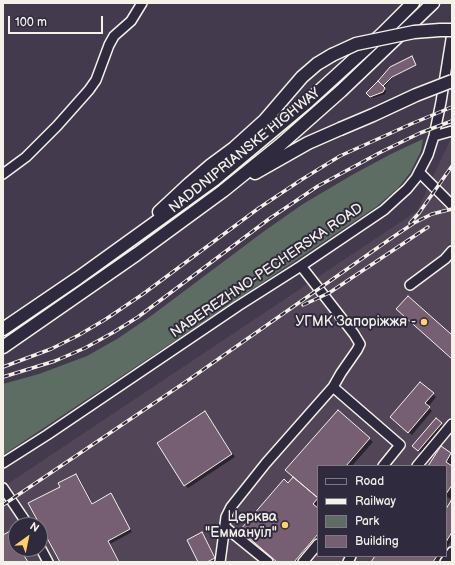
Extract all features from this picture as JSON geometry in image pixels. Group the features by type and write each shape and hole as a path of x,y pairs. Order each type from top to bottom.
{"main road":[{"name":"NADDNIPRIANSKE HIGHWAY","path":"3,329 214,180 305,104 383,33 413,3"},
{"name":"NADDNIPRIANSKE HIGHWAY","path":"3,347 131,258 223,191 280,145 336,96 433,3"},
{"path":"138,234 165,205 211,165 234,148 265,120 302,78 317,64 356,44 414,32 440,30 452,32"},
{"path":"223,191 308,143 373,116 449,80"}],"street":[{"path":"3,174 26,156 89,90 96,80 108,44 114,36 131,22 142,3"},
{"name":"NABEREZHNO-PECHERSKA ROAD","path":"3,463 384,210 407,189 419,172 428,155 434,136 441,102 449,80 452,32"},
{"path":"434,136 452,131"},
{"path":"419,172 452,205"},
{"path":"410,286 445,259 452,251"},
{"path":"220,562 226,517 231,507 272,457 334,387 341,373 360,344 354,334 301,266"},
{"path":"334,387 400,445 384,465"},
{"path":"418,465 452,424"},
{"path":"3,488 23,517"},
{"path":"225,527 268,562"},
{"path":"303,562 317,545"},
{"path":"445,562 452,552"}],"shaded area":[{"path":"452,136 452,562 3,562 3,487 417,211"}],"green space":[{"path":"423,139 421,151 410,173 398,188 376,207 3,455 3,384 39,374 87,356 117,339 151,316 303,204 352,175"}],"building":[{"path":"412,56 416,65 392,77 383,86 378,81 390,67"},
{"path":"378,81 385,88 383,92 370,97 366,93"},
{"name":"УГМК Запоріжжя -","path":"408,296 452,335 452,359 396,309"},
{"path":"420,382 434,393 425,403 430,407 408,433 390,417"},
{"path":"338,410 370,438 347,465 317,465 317,497 285,470"},
{"path":"205,411 232,454 184,486 157,443"},
{"path":"436,418 442,423 418,451 412,446"},
{"path":"441,446 451,453 446,462 452,466 452,485 447,492 447,465 429,465"},
{"path":"76,474 92,504 111,493 130,529 108,541 119,562 60,562 48,540 48,517 36,517 28,503 60,487 58,483"},
{"path":"293,477 317,497 313,504 317,507 317,535 294,562 277,562 240,530 284,479 288,483"},
{"path":"452,499 452,532 447,540 447,507"},
{"path":"8,532 8,557 25,557 28,562 3,562 3,535"},
{"path":"202,532 215,558 207,562 198,562 187,540"},
{"path":"374,557 436,557 433,562 371,562"}],"railway":[{"path":"3,367 51,349 106,319 143,294 259,208 340,156 452,107"},
{"path":"3,377 55,361 85,348 114,332 138,317 269,219 318,186 420,133 452,121"},
{"path":"410,223 419,213 452,166"},
{"path":"3,505 184,383 414,223 432,214 452,209"},
{"path":"303,305 329,293 428,227"}],"place":[{"name":"УГМК Запоріжжя -","path":"424,322"},
{"name":"Церква \"Еммануїл\"","path":"285,525"}]}
